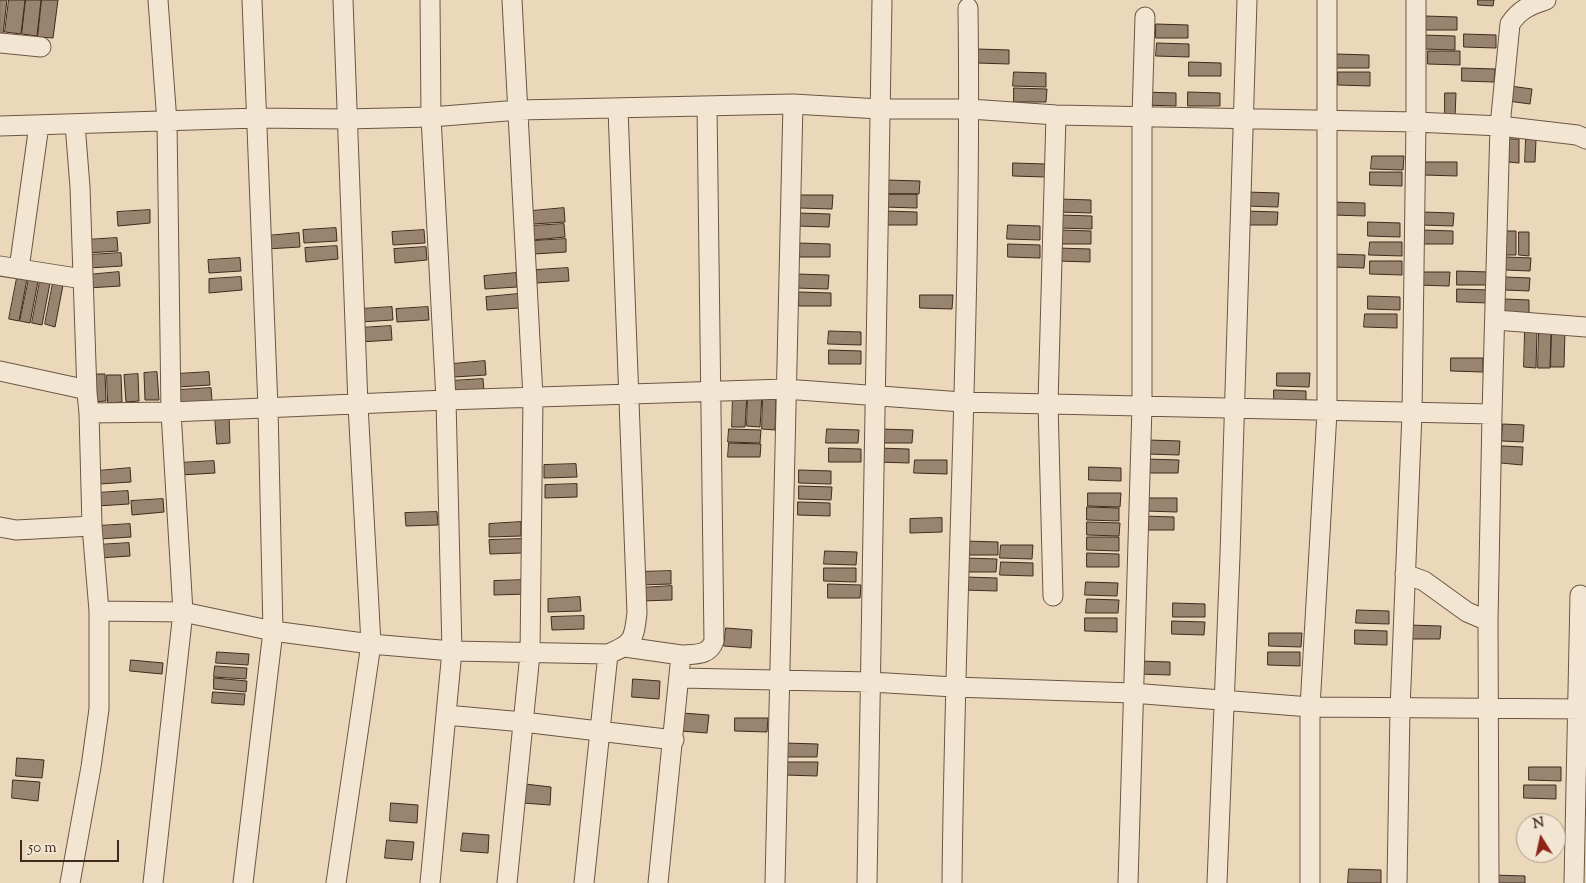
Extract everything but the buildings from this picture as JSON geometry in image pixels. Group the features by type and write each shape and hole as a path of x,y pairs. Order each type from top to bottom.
{"street":[{"path":"153,883 182,612 171,412 167,122 158,0"},
{"path":"244,883 253,790 273,631 268,408 252,0"},
{"path":"336,883 371,644 358,404 343,0"},
{"path":"430,0 431,116 446,400 452,651 430,883"},
{"path":"507,883 530,654 533,396 512,0"},
{"path":"867,883 882,0"},
{"path":"1217,883 1225,698 1247,0"},
{"path":"1310,883 1310,707 1327,412 1326,119 1328,0"},
{"path":"1398,883 1400,709 1412,413 1416,0"},
{"path":"1489,883 1488,621 1500,126 1510,24 1517,13 1532,4 1546,0"},
{"path":"952,883 954,687 970,109 968,8"},
{"path":"1128,883 1132,693 1142,406 1142,116 1146,17"},
{"path":"0,43 41,47"},
{"path":"775,883 793,104"},
{"path":"0,126 257,118 346,119 519,110 793,104 880,109 970,109 1056,114 1416,122 1500,126 1577,135 1586,140"},
{"path":"626,647 681,655 704,653 710,650 714,641 707,106"},
{"path":"98,611 182,612 273,631 371,644 452,651 608,654 626,647 633,639 637,613 618,109"},
{"path":"1053,596 1048,403 1056,114"},
{"path":"70,883 92,767 99,709 98,611 92,526 76,124"},
{"path":"19,269 39,125"},
{"path":"0,266 83,279"},
{"path":"1496,320 1586,327"},
{"path":"0,370 74,386 87,393"},
{"path":"89,413 171,412 533,396 628,395 711,390 785,389 874,394 962,402 1234,407 1327,412 1492,414"},
{"path":"0,527 16,530 92,526"},
{"path":"1405,574 1424,581 1466,612 1488,621"},
{"path":"1574,883 1581,708 1580,595"},
{"path":"584,883 608,654"},
{"path":"658,883 674,740 681,655"},
{"path":"680,678 780,682 871,682 954,687 1132,693 1225,698 1310,707 1400,709 1488,707 1581,708"},
{"path":"446,715 600,730 674,740"}]}
